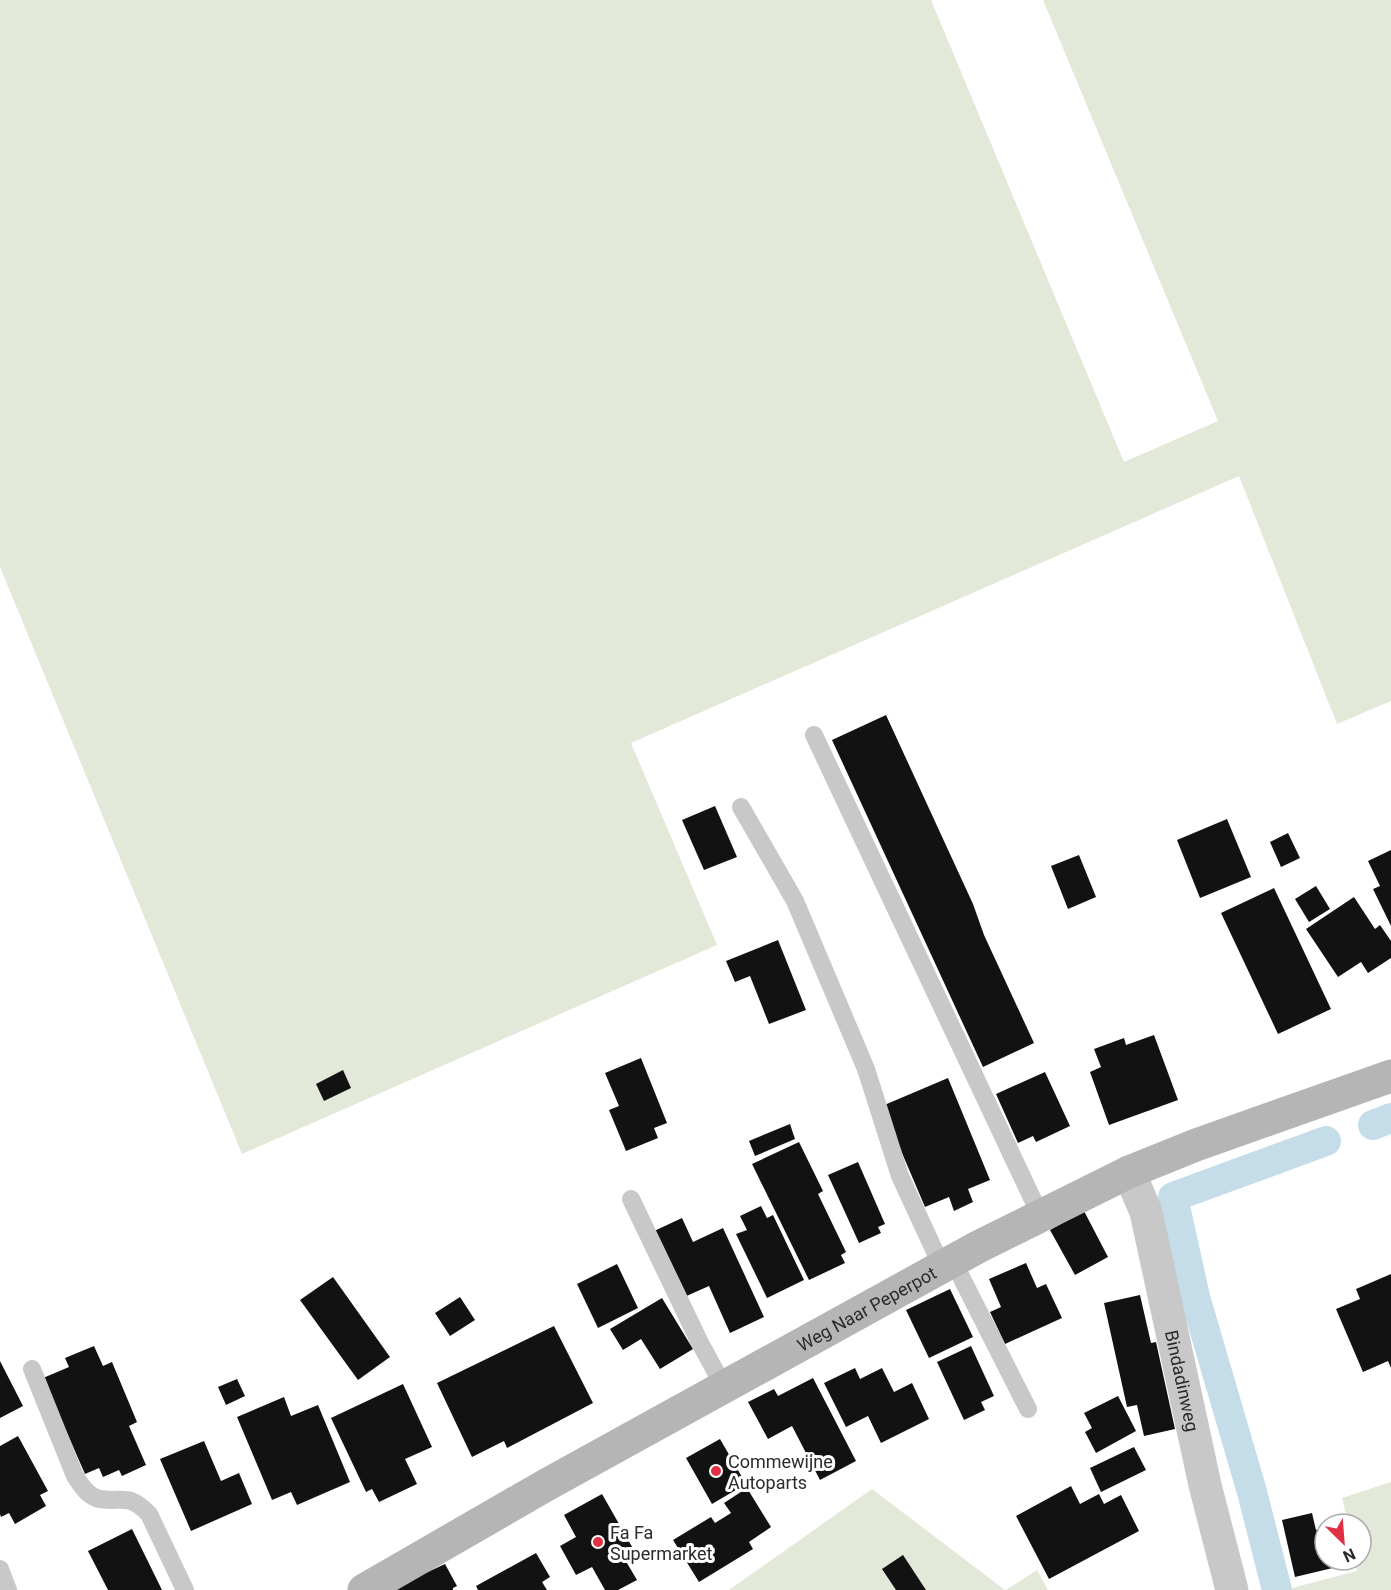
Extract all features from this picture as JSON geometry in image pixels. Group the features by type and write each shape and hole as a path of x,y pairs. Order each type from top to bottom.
{"street":[{"name":"Weg Naar Peperpot","path":"364,1590 548,1484 948,1264 1041,1216 1130,1172 1196,1145 1391,1076"},
{"name":"Bindadinweg","path":"1130,1172 1146,1212 1205,1485 1232,1590"}],"lane":[{"path":"814,735 1041,1216"},
{"path":"741,807 795,901 866,1069 900,1176 1028,1409"},
{"path":"631,1199 699,1341 724,1387"},
{"path":"32,1370 75,1476 86,1491 98,1499 125,1498 141,1506 149,1514 184,1590"},
{"path":"0,1569 8,1590"}],"green space":[{"path":"0,0 931,0 1124,462 1218,421 1043,0 1391,0 1391,701 1337,724 1239,476 631,743 717,945 242,1154 0,567"},
{"path":"1391,1482 1391,1590 1284,1590 1353,1572 1373,1572 1373,1512 1345,1512 1342,1498"},
{"path":"872,1489 1005,1590 729,1590"},
{"path":"1037,1570 1048,1590 1006,1590"}],"building":[{"path":"886,715 1034,1043 983,1067 832,740"},
{"path":"715,806 737,857 704,870 682,820"},
{"path":"1227,819 1251,877 1200,898 1177,840"},
{"path":"1288,833 1300,858 1281,867 1270,842"},
{"path":"1391,850 1391,926 1373,889 1380,886 1368,861"},
{"path":"1079,855 1096,897 1068,909 1051,866"},
{"path":"1316,886 1330,909 1309,922 1295,899"},
{"path":"1274,888 1331,1009 1278,1034 1221,913"},
{"path":"1354,897 1375,929 1380,925 1391,941 1391,958 1368,973 1361,962 1338,977 1306,929"},
{"path":"778,940 806,1010 769,1024 750,976 735,982 726,961"},
{"path":"1154,1035 1178,1100 1109,1125 1090,1072 1101,1067 1094,1049 1124,1038 1126,1045"},
{"path":"641,1058 667,1123 654,1128 658,1138 626,1151 609,1110 619,1106 605,1073"},
{"path":"343,1070 351,1088 324,1101 316,1084"},
{"path":"1045,1072 1070,1126 1036,1142 1033,1136 1018,1143 996,1094"},
{"path":"948,1078 990,1180 968,1189 973,1202 954,1211 949,1197 925,1207 882,1106"},
{"path":"790,1124 795,1139 755,1156 749,1141"},
{"path":"799,1142 823,1191 818,1194 846,1252 841,1255 845,1263 809,1280 752,1164"},
{"path":"858,1162 885,1224 878,1227 881,1233 859,1243 828,1175"},
{"path":"761,1206 767,1218 773,1215 804,1280 767,1298 736,1234 747,1230 740,1216"},
{"path":"1084,1211 1108,1257 1075,1275 1050,1230"},
{"path":"682,1218 693,1242 723,1228 764,1317 730,1333 709,1286 682,1298 652,1232"},
{"path":"1026,1263 1037,1288 1046,1284 1062,1318 1005,1344 990,1312 1001,1307 989,1279"},
{"path":"617,1264 638,1308 598,1328 577,1284"},
{"path":"1391,1274 1391,1368 1388,1361 1363,1372 1336,1309 1360,1299 1356,1289"},
{"path":"333,1277 390,1357 358,1380 300,1300"},
{"path":"950,1289 973,1337 929,1358 906,1310"},
{"path":"1140,1295 1151,1343 1156,1342 1175,1429 1144,1436 1137,1405 1127,1407 1104,1303"},
{"path":"460,1297 475,1320 450,1336 435,1313"},
{"path":"662,1298 693,1349 660,1369 641,1339 623,1350 610,1329"},
{"path":"554,1326 593,1403 507,1448 504,1441 472,1457 437,1383"},
{"path":"94,1346 103,1366 112,1362 137,1422 129,1426 146,1465 122,1476 119,1470 103,1477 99,1468 85,1474 43,1378 69,1367 65,1358"},
{"path":"971,1346 994,1396 981,1402 985,1410 964,1420 937,1362"},
{"path":"0,1361 23,1406 0,1418"},
{"path":"855,1368 860,1379 882,1368 894,1392 912,1383 929,1419 881,1443 868,1416 846,1427 824,1383"},
{"path":"813,1378 856,1461 820,1480 792,1426 768,1439 748,1402 774,1389 778,1396"},
{"path":"237,1379 245,1396 226,1405 218,1387"},
{"path":"403,1384 432,1447 405,1459 417,1484 379,1502 372,1489 366,1492 331,1418"},
{"path":"1118,1396 1136,1431 1096,1453 1085,1432 1092,1428 1084,1413"},
{"path":"284,1397 291,1416 318,1405 350,1482 297,1505 291,1492 272,1500 237,1417"},
{"path":"18,1436 48,1491 40,1495 46,1506 15,1524 9,1513 1,1517 0,1514 0,1446"},
{"name":"Commewijne Autoparts","path":"720,1439 746,1484 712,1504 686,1458"},
{"path":"204,1441 221,1481 239,1473 252,1504 191,1531 160,1459"},
{"path":"1134,1447 1146,1470 1101,1492 1090,1468"},
{"path":"1071,1486 1080,1504 1099,1494 1104,1504 1121,1495 1139,1531 1049,1579 1016,1516"},
{"path":"747,1488 771,1527 749,1542 753,1549 699,1582 673,1540 711,1517 715,1523 731,1513 724,1503"},
{"name":"Fa Fa Supermarket","path":"602,1494 635,1552 624,1558 637,1580 618,1590 605,1590 592,1567 576,1575 560,1546 576,1537 564,1515"},
{"path":"1312,1513 1313,1572 1316,1572 1295,1577 1282,1520"},
{"path":"132,1529 162,1590 108,1590 88,1551"},
{"path":"536,1553 550,1577 542,1582 547,1590 478,1590 476,1586"},
{"path":"903,1555 926,1590 896,1590 882,1569"},
{"path":"445,1564 457,1586 453,1590 389,1590"}],"waterway":[{"path":"1373,1125 1391,1118"},
{"path":"1277,1590 1252,1492 1195,1297 1173,1197 1326,1141"}],"place":[{"name":"Commewijne Autoparts","path":"716,1471"},
{"name":"Fa Fa Supermarket","path":"598,1542"}]}
